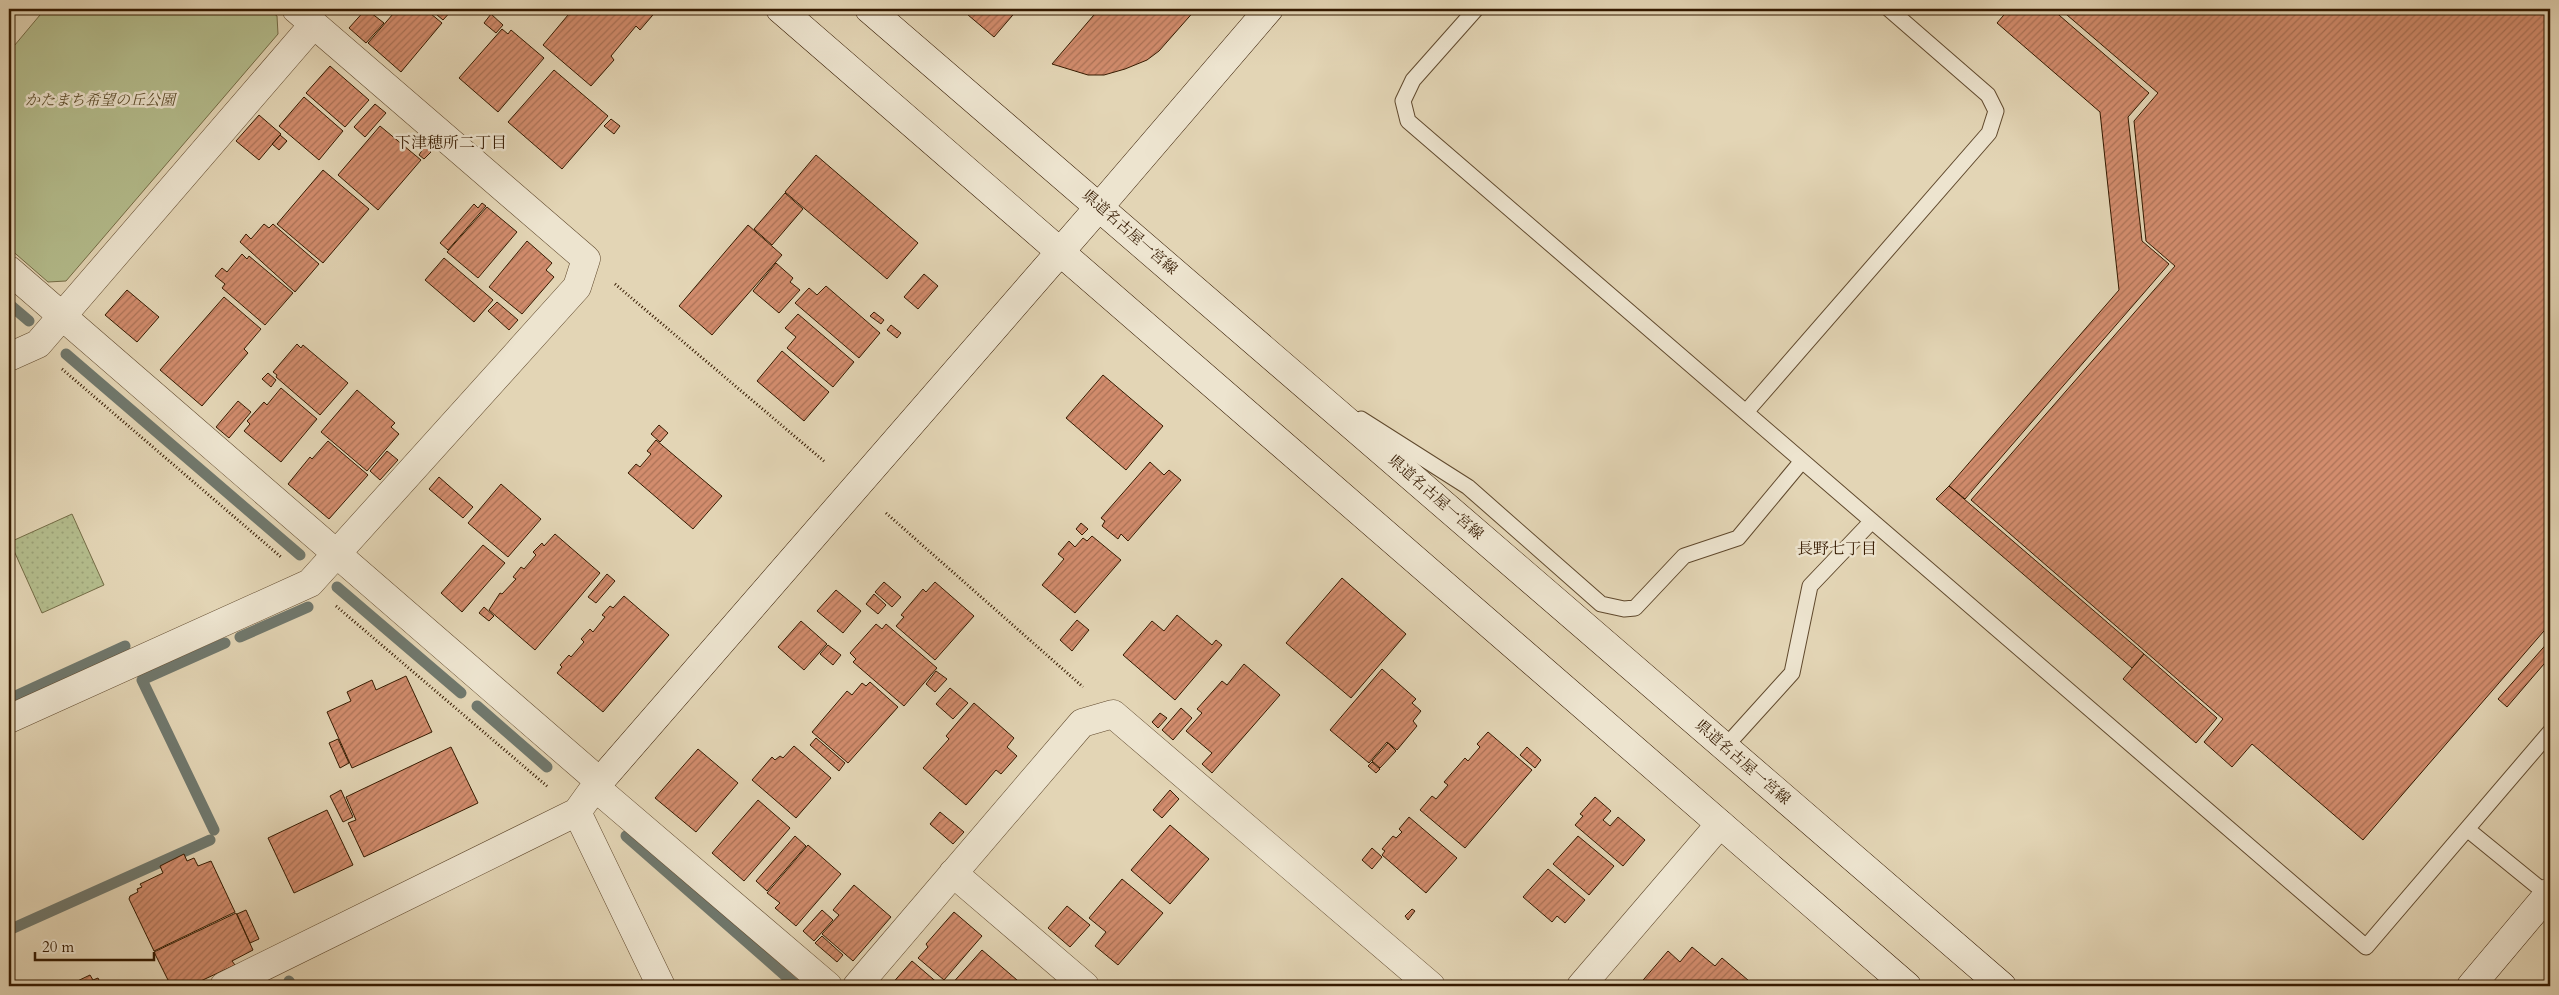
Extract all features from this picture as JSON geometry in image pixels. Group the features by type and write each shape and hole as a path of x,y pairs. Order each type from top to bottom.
{"street":[{"path":"780,9 1907,986"},
{"name":"県道名古屋一宮線","path":"869,9 1100,206 2002,986"},
{"path":"224,986 577,812 597,784 1269,9"},
{"path":"9,357 38,344 305,16 586,259 577,287 310,583 9,718"},
{"path":"9,270 828,986"},
{"path":"857,986 1082,722 1113,714 1431,986"},
{"path":"577,812 661,986"},
{"path":"1581,986 1720,824"},
{"path":"953,873 1085,986"},
{"path":"2471,986 2549,894"}],"lane":[{"path":"1476,9 1413,80 1403,101 1408,121 2366,947 2550,732"},
{"path":"1746,412 1988,133 1996,111 1988,95 1889,9"},
{"path":"1305,384 1468,487 1601,604 1624,609 1635,608 1684,556 1738,538 1802,461"},
{"path":"1725,747 1792,673 1810,586 1872,521"},
{"path":"2467,829 2549,894"}],"path":[{"path":"586,259 825,462"},
{"path":"886,513 1113,714"}],"green space":[{"name":"かたまち希望の丘公園","path":"45,9 268,9 277,16 278,34 66,281 48,282 9,248 9,52"},
{"path":"72,514 104,585 42,613 10,542"}],"building":[{"path":"366,9 384,23 366,43 349,28"},
{"path":"392,9 425,9 442,23 401,72 368,43 393,14 390,11"},
{"path":"430,9 453,9 443,20"},
{"path":"573,9 658,9 640,30 636,26 611,56 614,60 591,86 543,45"},
{"path":"961,9 1018,9 994,37"},
{"path":"1099,9 1196,9 1159,51 1147,60 1125,69 1104,75 1088,75 1052,64"},
{"path":"2009,9 2052,9 2149,93 2128,117 2142,241 2169,264 1965,499 1949,486 2119,290 2100,112 1997,23"},
{"path":"2060,9 2550,9 2550,624 2363,840 2252,744 2232,767 2204,742 2223,719 1971,500 2175,266 2146,241 2134,121 2158,93"},
{"path":"491,14 503,25 496,33 484,23"},
{"path":"502,29 508,34 511,30 544,58 498,112 459,78"},
{"path":"330,66 369,100 345,127 306,93"},
{"path":"554,70 608,116 562,169 508,122"},
{"path":"304,97 343,131 319,160 279,126"},
{"path":"375,104 386,113 365,137 354,127"},
{"path":"259,115 281,134 259,160 236,141"},
{"path":"611,119 620,126 614,134 604,126"},
{"path":"380,126 421,160 378,210 338,175"},
{"path":"280,135 287,141 279,150 272,144"},
{"path":"425,146 431,152 424,159 419,155"},
{"path":"816,155 918,243 887,279 785,192"},
{"path":"323,170 369,209 323,263 277,224"},
{"path":"785,193 803,209 772,245 754,229"},
{"path":"482,203 486,206 448,250 440,243 474,204 478,208"},
{"path":"487,207 517,232 478,278 447,252"},
{"path":"264,224 269,228 273,224 319,264 295,292 240,242 246,234 251,239"},
{"path":"748,225 782,255 712,335 679,306"},
{"path":"527,241 552,263 546,270 554,277 522,314 489,287"},
{"path":"242,254 247,259 249,256 293,293 265,325 222,288 225,284 215,276 222,268 227,272"},
{"path":"444,258 493,300 474,322 425,280"},
{"path":"776,263 793,278 790,282 800,290 779,313 753,291"},
{"path":"924,274 938,286 918,309 904,297"},
{"path":"826,286 880,333 859,358 795,303 809,288 817,295"},
{"path":"127,290 159,317 137,342 105,315"},
{"path":"224,297 261,329 244,349 248,353 202,406 160,370"},
{"path":"497,302 518,320 509,330 488,311"},
{"path":"874,312 884,320 881,324 870,316"},
{"path":"798,314 854,362 833,387 787,348 796,337 785,328"},
{"path":"891,325 901,333 897,338 887,330"},
{"path":"297,344 301,348 303,345 348,383 320,415 276,377 277,375 273,372"},
{"path":"782,351 829,392 804,421 757,381"},
{"path":"268,373 276,380 271,387 262,379"},
{"path":"1103,375 1163,426 1126,470 1066,418"},
{"path":"281,388 317,419 281,462 244,431 250,424 247,421 264,402 267,405"},
{"path":"357,390 395,423 391,427 399,434 367,471 321,432"},
{"path":"238,401 251,412 229,438 216,427"},
{"path":"659,425 668,433 660,442 651,434"},
{"path":"656,440 722,496 693,529 628,473 636,464 640,467 651,454 647,451"},
{"path":"328,441 368,475 329,519 288,484 310,457 312,459"},
{"path":"387,451 398,460 380,480 370,471"},
{"path":"1150,462 1164,475 1169,470 1181,480 1128,541 1121,534 1118,539 1102,526 1105,521 1101,518"},
{"path":"439,477 473,507 463,518 429,489"},
{"path":"501,484 541,519 508,557 468,523"},
{"path":"1949,486 2144,654 2132,668 1936,499"},
{"path":"1081,523 1088,529 1082,535 1076,529"},
{"path":"555,534 600,573 535,650 489,610 500,593 502,594 516,579 513,577 521,567 524,569 536,555 533,552 542,543 544,546"},
{"path":"1092,536 1121,560 1075,613 1042,585 1064,559 1058,554 1069,541 1075,547 1083,538 1087,541"},
{"path":"483,545 505,563 462,612 441,593"},
{"path":"607,574 615,581 596,603 588,597"},
{"path":"1342,578 1406,634 1351,698 1286,643"},
{"path":"884,582 901,597 892,607 875,592"},
{"path":"935,582 974,616 935,660 896,626 904,617 901,615 923,589 926,592"},
{"path":"836,590 861,611 843,633 817,611"},
{"path":"874,594 886,605 878,614 866,604"},
{"path":"624,596 669,635 603,712 557,673 562,667 560,665 569,655 571,657 584,642 581,639 590,629 593,632 605,617 602,615 610,606 613,608"},
{"path":"484,607 494,616 489,621 479,613"},
{"path":"1177,615 1212,645 1216,640 1222,645 1175,700 1123,655 1152,621 1164,631"},
{"path":"1077,620 1089,630 1072,651 1060,640"},
{"path":"801,621 827,644 804,670 778,647"},
{"path":"876,624 882,629 886,624 937,668 904,706 853,662 856,659 850,653"},
{"path":"2550,640 2550,657 2507,707 2498,699"},
{"path":"828,645 841,655 833,665 820,654"},
{"path":"2144,654 2217,718 2196,743 2123,679"},
{"path":"1244,664 1280,695 1212,773 1202,764 1212,753 1186,731 1202,713 1197,709 1222,681 1227,685"},
{"path":"1382,669 1416,699 1412,703 1421,711 1413,721 1417,726 1397,750 1387,742 1369,763 1330,730"},
{"path":"936,671 947,679 935,692 926,684"},
{"path":"406,676 432,732 352,768 327,712 351,701 347,692 372,680 376,690"},
{"path":"870,682 898,707 848,763 812,732 847,691 852,695 862,683 866,686"},
{"path":"950,688 968,703 953,719 936,704"},
{"path":"974,703 1014,738 1007,747 1017,756 1001,774 996,770 966,805 923,768 949,739 946,736"},
{"path":"1181,708 1192,718 1173,740 1162,730"},
{"path":"1160,713 1167,718 1158,728 1152,722"},
{"path":"1488,732 1532,770 1465,848 1420,810 1432,796 1436,799 1448,785 1444,782 1465,758 1468,761 1480,747 1477,744"},
{"path":"816,738 845,763 839,771 810,745"},
{"path":"338,739 349,763 340,768 329,743"},
{"path":"1388,743 1396,751 1380,768 1372,761"},
{"path":"794,746 831,778 796,818 752,780 772,757 775,760 780,756 783,758"},
{"path":"451,747 478,803 364,857 348,823 356,820 346,797"},
{"path":"1527,747 1541,760 1535,768 1520,755"},
{"path":"698,749 738,783 696,832 655,798"},
{"path":"1372,762 1380,769 1376,773 1368,766"},
{"path":"341,790 353,817 343,822 330,796"},
{"path":"1170,790 1179,799 1162,818 1153,810"},
{"path":"1595,797 1611,811 1603,820 1610,826 1618,817 1645,840 1623,866 1575,825 1583,816 1580,814"},
{"path":"758,800 790,828 744,881 712,853"},
{"path":"327,810 353,865 294,893 268,838"},
{"path":"940,812 964,832 953,844 930,824"},
{"path":"1409,817 1457,858 1426,893 1382,855 1385,851 1382,849 1393,836 1396,838 1402,832 1399,829"},
{"path":"1170,825 1209,859 1170,904 1131,870"},
{"path":"795,836 806,846 767,891 756,881"},
{"path":"1578,836 1614,866 1589,895 1553,864"},
{"path":"808,845 841,874 796,926 775,908 780,903 767,893"},
{"path":"1372,848 1382,857 1372,869 1362,860"},
{"path":"184,854 187,861 194,858 198,866 211,861 235,912 154,951 129,899 130,896 138,892 137,889 142,887 140,884 163,873 160,866"},
{"path":"1548,869 1585,900 1565,923 1557,916 1552,922 1523,897"},
{"path":"1122,879 1163,913 1118,965 1095,946 1106,932 1089,918"},
{"path":"854,885 891,917 853,961 822,934 839,915 833,910"},
{"path":"1067,906 1090,925 1070,947 1048,928"},
{"path":"1412,909 1415,911 1408,920 1405,916"},
{"path":"246,910 259,939 250,943 237,914"},
{"path":"822,910 833,920 814,941 803,931"},
{"path":"954,912 982,936 944,980 918,958 928,947 926,944"},
{"path":"236,913 253,950 232,961 235,965 190,986 171,986 154,952"},
{"path":"822,936 843,955 837,962 815,943"},
{"path":"1692,947 1715,966 1722,958 1755,986 1638,986 1668,951 1680,962"},
{"path":"982,950 1024,986 950,986"},
{"path":"912,961 940,985 890,986"},
{"path":"90,975 93,980 98,978 102,986 67,986"},
{"path":"761,982 763,986 751,986"}],"waterway":[{"path":"9,304 29,321"},
{"path":"66,354 300,555"},
{"path":"337,587 461,693"},
{"path":"240,637 308,607"},
{"path":"214,830 142,680 225,643"},
{"path":"9,699 125,646"},
{"path":"477,706 547,767"},
{"path":"626,836 797,986"},
{"path":"9,930 210,840"},
{"path":"289,981 292,986"}],"district":[{"name":"下津穂所二丁目","path":"451,142"},
{"name":"長野七丁目","path":"1837,548"}]}
